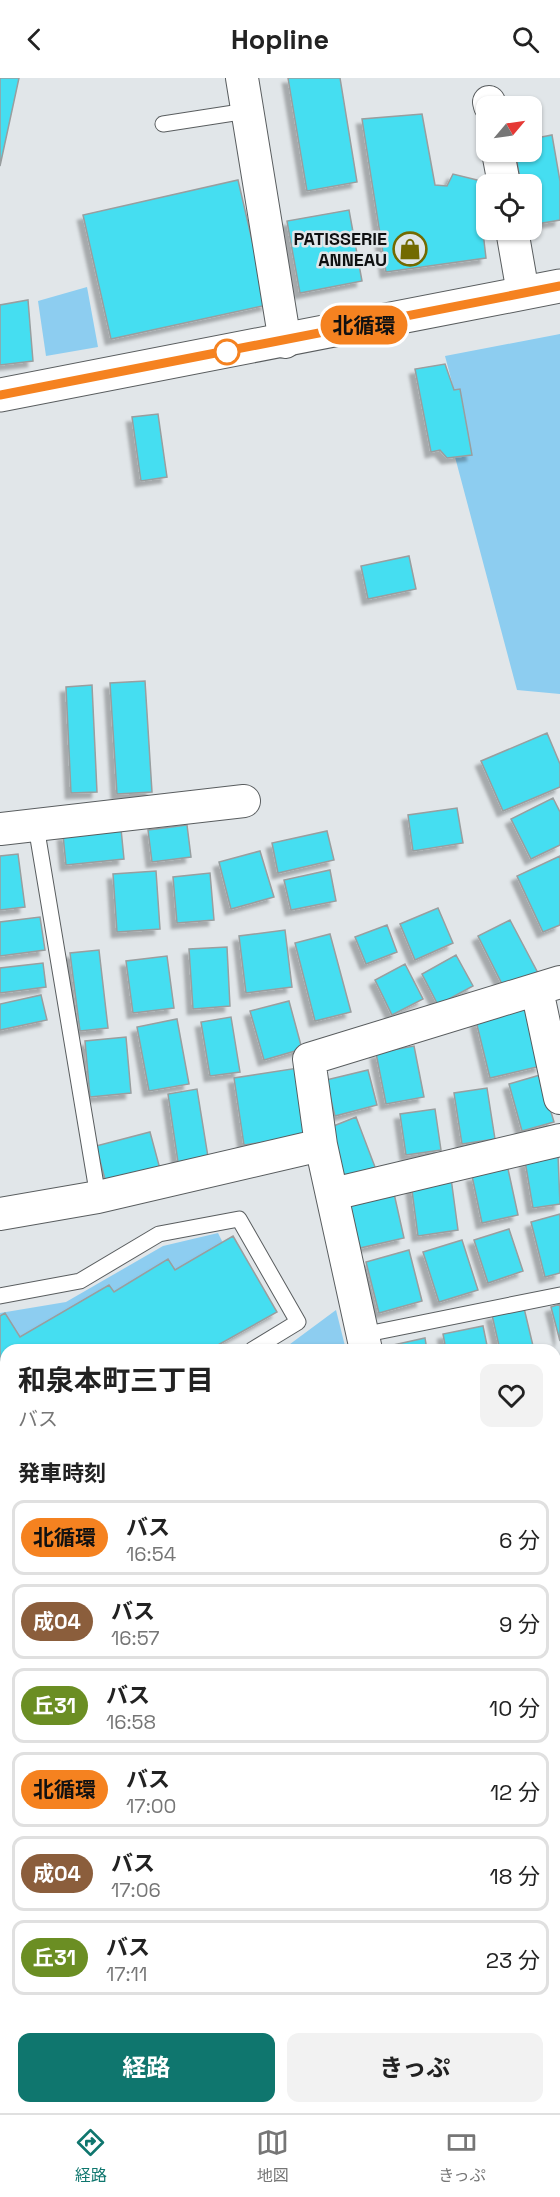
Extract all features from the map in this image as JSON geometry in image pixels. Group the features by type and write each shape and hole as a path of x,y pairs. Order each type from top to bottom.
{"main road":[{"path":"0,395 285,342 560,286"}],"street":[{"path":"242,78 285,342"},
{"path":"514,240 523,293"},
{"path":"0,829 244,801"},
{"path":"364,1343 321,1145 309,1059 548,986 560,1098"},
{"path":"333,1194 560,1140"},
{"path":"0,1214 98,1197 321,1145"}],"lane":[{"path":"163,124 248,111"},
{"path":"36,826 98,1197"},
{"path":"0,1296 80,1281 159,1234 238,1219 298,1322 262,1344"},
{"path":"364,1343 560,1294"}],"shaded area":[{"path":"87,287 98,347 46,356 38,301"},
{"path":"560,334 560,694 517,690 455,457 471,455 460,389 454,390 445,356"},
{"path":"218,1233 257,1311 45,1344 0,1344 0,1313 66,1302 163,1246"},
{"path":"336,1310 344,1344 290,1344"}],"building":[{"path":"0,78 19,78 0,166"},
{"path":"288,78 340,78 357,182 307,191"},
{"path":"422,114 435,185 447,186 453,174 476,180 476,240 484,240 486,258 386,272 362,119"},
{"path":"552,135 560,181 560,220 542,223 542,174 519,174 517,162 542,162 542,137"},
{"path":"238,180 267,305 111,339 83,215"},
{"path":"349,210 362,281 300,293 287,221"},
{"path":"28,300 33,361 0,365 0,305"},
{"path":"445,364 454,390 460,389 472,455 447,458 440,450 431,452 415,369"},
{"path":"158,414 167,477 141,481 132,417"},
{"path":"409,556 416,589 368,599 361,566"},
{"path":"145,681 152,792 117,794 110,683"},
{"path":"92,685 97,792 71,793 66,687"},
{"path":"547,733 560,764 560,787 503,811 481,761"},
{"path":"553,798 560,812 560,845 531,859 511,819"},
{"path":"457,808 463,843 413,851 408,815"},
{"path":"187,825 191,857 152,862 148,830"},
{"path":"121,829 124,859 66,865 63,835"},
{"path":"327,831 334,860 278,873 272,843"},
{"path":"260,851 274,897 231,909 219,862"},
{"path":"18,854 25,907 0,910 0,856"},
{"path":"560,856 560,925 543,932 517,876"},
{"path":"330,870 336,901 291,910 284,880"},
{"path":"156,871 160,929 117,932 113,874"},
{"path":"210,873 214,920 177,923 173,877"},
{"path":"438,908 453,943 415,960 400,924"},
{"path":"40,917 45,950 0,956 0,922"},
{"path":"510,920 539,975 506,992 478,936"},
{"path":"387,925 397,952 366,964 355,937"},
{"path":"285,930 292,987 246,993 239,936"},
{"path":"330,934 351,1012 315,1021 295,943"},
{"path":"227,947 230,1006 193,1009 189,949"},
{"path":"99,950 108,1028 80,1031 70,953"},
{"path":"456,955 473,986 438,1005 422,974"},
{"path":"167,956 174,1008 133,1013 126,961"},
{"path":"43,963 46,987 0,993 0,968"},
{"path":"405,964 423,999 392,1015 375,980"},
{"path":"41,995 47,1020 0,1030 0,1004"},
{"path":"289,1001 302,1049 264,1060 250,1011"},
{"path":"528,1009 541,1066 490,1078 476,1021"},
{"path":"231,1017 240,1072 210,1076 201,1022"},
{"path":"177,1019 189,1084 149,1091 137,1027"},
{"path":"126,1037 131,1093 90,1097 85,1041"},
{"path":"414,1046 424,1097 386,1104 376,1053"},
{"path":"298,1068 308,1136 244,1145 234,1078"},
{"path":"368,1070 377,1105 335,1116 326,1080"},
{"path":"540,1075 554,1122 522,1131 509,1084"},
{"path":"487,1088 495,1139 462,1144 454,1093"},
{"path":"197,1089 208,1157 178,1162 168,1094"},
{"path":"435,1109 441,1150 406,1155 400,1114"},
{"path":"356,1117 375,1167 339,1180 321,1131"},
{"path":"150,1132 160,1169 106,1183 96,1146"},
{"path":"558,1155 560,1204 533,1208 525,1161"},
{"path":"508,1169 518,1215 482,1223 472,1176"},
{"path":"451,1178 458,1230 418,1236 411,1183"},
{"path":"393,1189 404,1238 360,1248 349,1199"},
{"path":"560,1214 560,1273 545,1277 531,1222"},
{"path":"509,1229 523,1271 488,1283 474,1240"},
{"path":"233,1236 277,1312 220,1344 0,1344 0,1316 5,1313 20,1337 109,1285 114,1292 168,1259 175,1270"},
{"path":"462,1240 478,1290 439,1302 423,1252"},
{"path":"409,1250 422,1301 379,1313 366,1262"},
{"path":"560,1304 560,1341 551,1307"},
{"path":"524,1308 533,1344 499,1344 492,1315"},
{"path":"483,1326 487,1344 445,1344 443,1334"},
{"path":"425,1338 426,1344 398,1344"}],"bus line":[{"name":"北循環","path":"0,395 285,342 560,286"}],"place":[{"name":"PATISSERIE ANNEAU","path":"410,249"}]}
